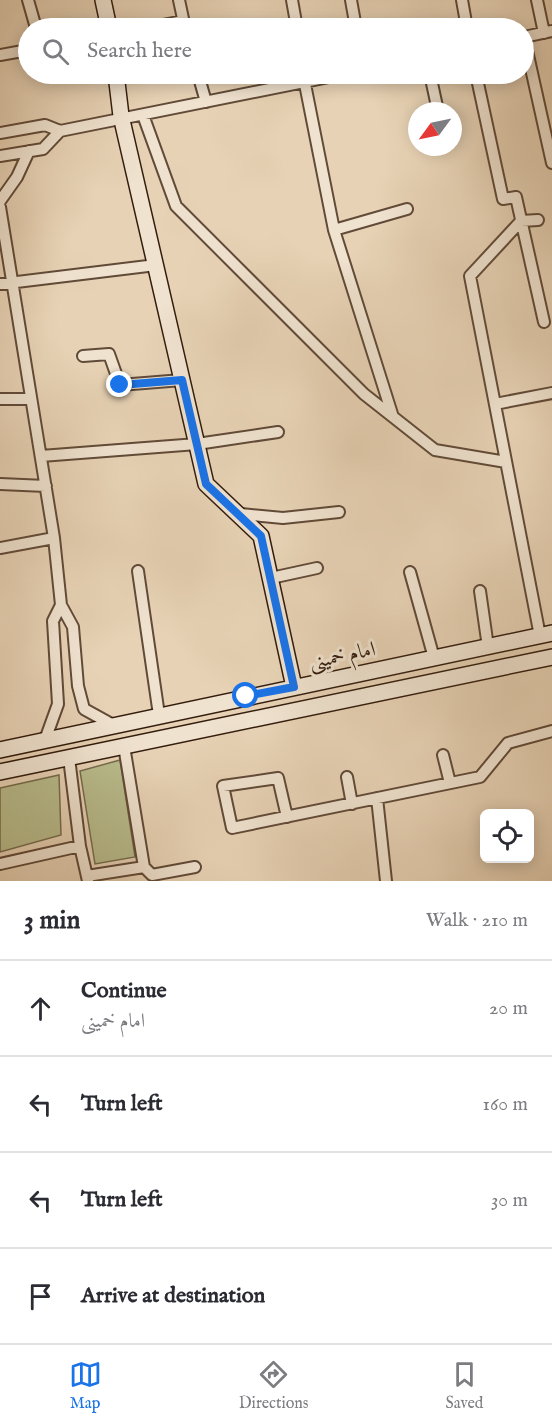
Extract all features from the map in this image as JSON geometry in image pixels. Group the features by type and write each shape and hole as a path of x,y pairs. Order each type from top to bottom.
{"main road":[{"path":"103,0 107,18"},
{"path":"117,84 122,116 206,484 241,514 261,536 294,687"},
{"name":"امام خمینی","path":"0,750 546,635"},
{"path":"488,647 491,670"},
{"path":"0,772 552,657"}],"street":[{"path":"28,0 33,18"},
{"path":"179,0 183,18"},
{"path":"292,0 295,18"},
{"path":"351,0 354,18"},
{"path":"462,0 465,18"},
{"path":"537,0 548,32"},
{"path":"0,55 18,52"},
{"path":"534,82 552,163"},
{"path":"201,84 206,102"},
{"path":"0,156 43,149 60,131 122,116 206,102 277,84"},
{"path":"305,84 334,230 393,417"},
{"path":"432,84 436,102"},
{"path":"478,84 503,199 516,197 544,322"},
{"path":"143,114 176,206 364,394 435,450 506,462"},
{"path":"0,133 45,125 60,131"},
{"path":"0,201 17,177 29,151"},
{"path":"0,207 54,538 61,605 73,627 78,686 84,709 113,725"},
{"path":"334,230 407,208"},
{"path":"538,220 521,221 470,276 506,462 546,635"},
{"path":"0,284 156,265"},
{"path":"83,356 109,354 120,385 182,380"},
{"path":"495,404 552,393"},
{"path":"0,399 32,399"},
{"path":"41,456 196,444 278,432"},
{"path":"0,484 46,486"},
{"path":"241,514 283,518 339,512"},
{"path":"0,548 54,538"},
{"path":"271,578 317,568"},
{"path":"138,571 159,715"},
{"path":"410,572 434,658"},
{"path":"480,591 488,647"},
{"path":"45,740 58,704 52,621 61,605"},
{"path":"287,817 278,777 222,786 232,828 287,817 352,804 480,777 508,743 552,730"},
{"path":"124,746 144,867 152,875 195,867"},
{"path":"443,755 450,783"},
{"path":"69,758 80,846 87,879 144,867"},
{"path":"347,777 352,804"},
{"path":"377,798 386,881"},
{"path":"0,864 80,846"}],"green space":[{"path":"120,760 135,857 95,864 80,771"},
{"path":"59,775 61,835 0,852 0,788"}],"route":[{"path":"120,385 182,380 206,484 241,514 261,536 294,687 246,696"}]}
